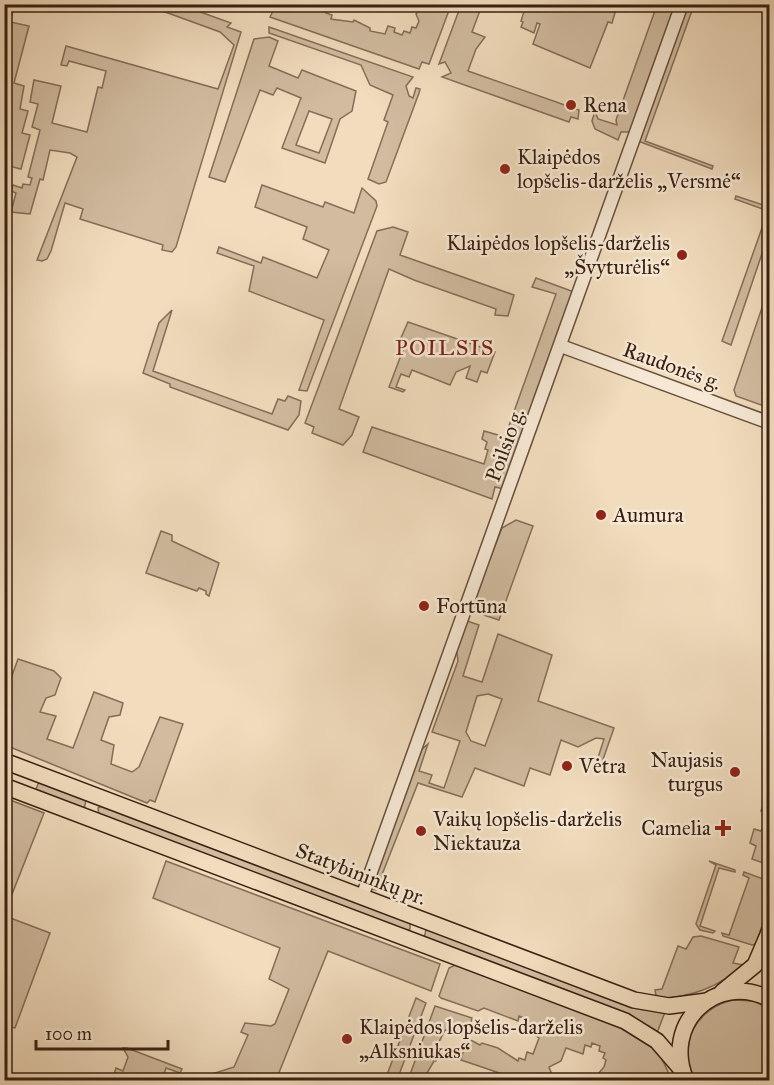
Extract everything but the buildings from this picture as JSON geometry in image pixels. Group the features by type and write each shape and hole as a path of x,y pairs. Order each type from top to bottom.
{"main road":[{"name":"Statybininkų pr.","path":"4,761 634,1000 669,1006 740,991 770,999"},
{"path":"26,794 35,785 35,773"},
{"name":"Statybininkų pr.","path":"4,786 638,1027 657,1041 684,1075"},
{"path":"93,819 92,807 101,798"},
{"path":"414,940 421,929 421,920"},
{"path":"684,1075 679,1048 690,1016 712,998 736,984 755,964 770,930"}],"street":[{"name":"Poilsio g.","path":"362,897 682,4"},
{"name":"Raudonės g.","path":"561,346 770,423"}],"shaded area":[{"path":"266,4 323,5 328,7 326,13 332,15 331,19 353,22 354,20 370,28 370,31 385,34 388,26 395,28 394,32 402,35 404,31 410,33 412,27 416,28 419,21 416,14 422,5 451,5 429,64 422,62 419,69 270,17 274,9"},
{"path":"6,5 34,5 33,11 14,7 10,22 29,26 14,83 24,86 20,109 28,111 22,133 30,135 21,169 5,165"},
{"path":"146,5 181,5 231,23 227,27 241,32 176,247 172,252 162,250 163,245 80,219 83,209 65,203 51,251 47,259 37,260 77,157 70,153 50,150 43,180 40,179 30,214 11,212 16,193 11,191 13,185 22,188 23,184 30,185 32,178 28,177 40,130 32,127 38,104 30,102 34,80 61,86 52,123 87,132 98,87 102,88 106,71 69,61 67,66 61,65 66,46 218,89 234,45 220,32"},
{"path":"461,5 482,5 472,32 485,37 476,49 468,71 579,110 578,119 571,117 569,122 442,77 451,73 445,62 439,64"},
{"path":"526,5 604,5 616,9 612,23 608,22 590,68 533,44 540,24 537,23 534,33 521,27"},
{"path":"657,5 678,5 632,132 621,132 618,140 595,129 592,121 595,111 598,119 617,125 616,120"},
{"path":"688,5 694,5 645,141 713,166 712,169 638,141"},
{"path":"269,27 413,77 406,86 409,96 413,98 416,88 420,89 419,93 386,182 379,184 368,179 388,122 384,120 393,95 370,85 361,65 269,33"},
{"path":"269,37 278,41 269,66 298,78 302,70 356,91 352,111 340,119 325,163 282,148 301,98 277,88 273,95 260,90 225,182 209,177 254,39","holes":["309,111 332,119 319,153 296,145"]},
{"path":"262,185 323,207 325,202 354,213 362,188 376,201 377,206 307,391 299,390 324,320 249,291 254,266 217,253 219,247 261,263 263,257 317,278 329,250 303,239 307,227 255,207"},
{"path":"736,196 769,207 769,233 731,345 722,341 768,211 735,199"},
{"path":"393,227 408,232 400,255 514,295 508,316 495,315 496,309 389,269 339,409 359,417 352,435 343,445 312,433 314,427 305,423 377,231"},
{"path":"536,278 574,292 504,489 495,487 492,499 363,452 372,427 484,464 488,450 485,449 487,442 482,439 484,431 505,437 556,294 532,287"},
{"path":"769,287 769,372 762,393 768,396 764,406 736,396 734,390"},
{"path":"172,310 153,371 272,414 278,399 285,401 288,396 301,401 299,415 288,430 170,387 170,384 143,373 159,323"},
{"path":"408,322 495,352 487,373 481,371 477,382 466,378 470,366 456,372 450,385 412,370 409,377 401,374 396,387 405,390 403,392 389,387 406,342 400,340"},
{"path":"516,520 533,526 499,620 484,615 478,606 470,609 502,528"},
{"path":"161,531 172,535 172,541 219,563 209,596 206,591 199,588 197,591 146,573"},
{"path":"467,621 479,625 463,676 482,682 498,634 552,655 538,701 614,728 600,768 595,767 604,739 596,738 578,747 561,740 550,775 530,768 524,786 475,768 462,797 418,783 376,890 371,889 420,751 428,744 419,771 432,775 429,783 444,788 460,741 432,732 458,661 456,645","holes":["488,694 502,699 485,746 471,741 466,732 477,696"]},
{"path":"18,659 54,671 61,678 55,695 46,698 40,712 56,716 47,739 73,748 94,692 123,703 120,715 109,717 101,740 114,745 111,764 132,772 139,767 160,717 183,724 155,802 150,800 147,803 5,745 5,695"},
{"path":"39,782 86,800 84,810 35,791"},
{"path":"766,796 769,797 770,854 766,864 752,859 756,846 750,843 754,829 761,831 768,813 761,811"},
{"path":"4,798 44,813 5,912"},
{"path":"103,805 410,921 410,929 406,931 99,815 98,808"},
{"path":"166,861 440,964 431,991 328,951 276,1080 188,1080 193,1075 209,1075 234,1067 248,1035 241,1032 245,1023 271,1026 275,1024 289,989 269,979 280,948 153,898"},
{"path":"709,861 735,870 735,872 719,868 700,926 715,931 713,933 700,930 696,924 716,865"},
{"path":"744,872 769,881 769,904 756,944 752,945 723,936 722,933 729,935 749,878 743,875"},
{"path":"5,916 50,933 15,1028 5,1026"},
{"path":"426,929 642,1009 665,1012 657,1033 637,1019 424,939"},
{"path":"701,936 739,947 733,963 743,965 713,986 681,996 657,1000 655,990 662,989 678,946 686,949 693,937"},
{"path":"457,964 640,1034 659,1053 672,1080 593,1080 604,1067 606,1060 603,1058 605,1053 599,1051 600,1046 592,1043 591,1047 585,1045 583,1054 566,1048 561,1061 549,1067 554,1080 520,1080 461,1060 467,1038 480,1045 482,1043 498,1048 518,1061 519,1058 525,1060 527,1052 533,1054 539,1038 533,1034 527,1019 519,1016 518,1021 484,1008 478,1011 441,998 439,996 449,968"},
{"path":"416,998 426,1003 397,1080 385,1080"},
{"path":"733,1000 754,1001 769,1009 769,1080 695,1080 689,1067 687,1054 688,1042 693,1030 699,1020 709,1011"},
{"path":"435,1006 472,1018 468,1036 445,1030 439,1042 436,1061 423,1080 408,1080"},
{"path":"123,1048 182,1069 180,1073 166,1068 162,1080 112,1080 116,1068 123,1071 128,1057"}],"place":[{"name":"Rena","path":"571,105"},
{"name":"Klaipėdos lopšelis-darželis „Versmė“","path":"505,169"},
{"name":"Klaipėdos lopšelis-darželis „Švyturėlis“","path":"682,255"},
{"name":"Aumura","path":"601,515"},
{"name":"Fortūna","path":"424,606"},
{"name":"Vėtra","path":"567,766"},
{"name":"Naujasis turgus","path":"735,772"},
{"name":"Camelia","path":"723,828"},
{"name":"Vaikų lopšelis-darželis Niektauza","path":"421,831"},
{"name":"Klaipėdos lopšelis-darželis „Alksniukas“","path":"347,1039"}],"district":[{"name":"POILSIS","path":"445,347"}]}
